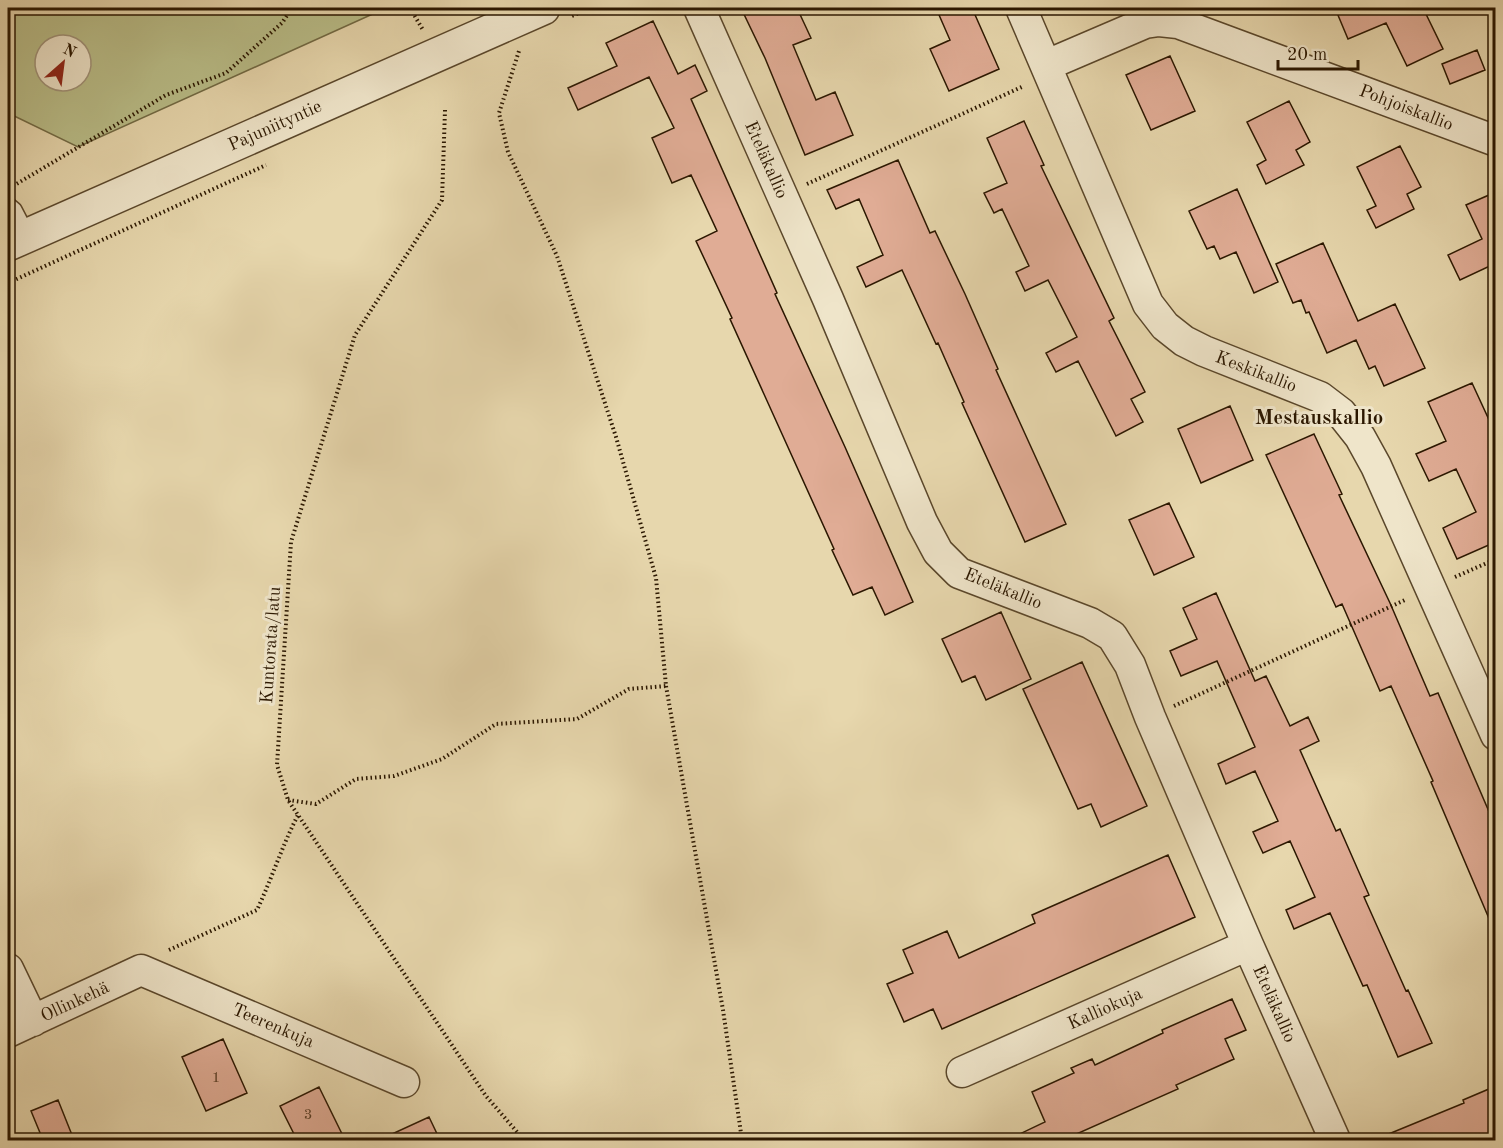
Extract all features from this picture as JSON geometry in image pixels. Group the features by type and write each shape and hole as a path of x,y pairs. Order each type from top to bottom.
{"street":[{"name":"Pajuniityntie","path":"17,239 543,8"},
{"name":"Eteläkallio","path":"699,8 922,522 938,552 959,573 1090,623 1112,636 1130,665 1248,945 1335,1140"},
{"name":"Keskikallio","path":"1022,8 1148,304 1165,326 1184,341 1320,397 1341,413 1360,436 1377,466 1496,735"},
{"name":"Pohjoiskallio","path":"1049,69 1145,23 1159,21 1178,23 1496,141"},
{"name":"Kalliokuja","path":"962,1072 1248,945"},
{"path":"8,969 20,1027"},
{"name":"Ollinkehä","path":"20,1027 141,970"},
{"name":"Teerenkuja","path":"141,970 404,1082"}],"lane":[{"path":"8,205 14,210 17,239"}],"path":[{"path":"8,189 166,95 226,73 282,23 292,8"},
{"path":"410,8 423,30"},
{"path":"521,47 499,113 508,152 557,256 616,437 656,578 666,686 723,1011 742,1140"},
{"path":"782,195 1049,69"},
{"name":"Kuntorata/latu","path":"445,110 442,200 355,335 291,542 277,765 288,800 486,1096 524,1140"},
{"path":"1150,717 1496,559"},
{"path":"288,800 316,804 356,779 394,776 442,759 496,724 577,719 629,689 666,686"},
{"path":"141,970 156,957 257,910 272,877 283,843 298,815"}],"green space":[{"path":"8,8 386,8 78,147 8,113"}],"building":[{"path":"741,8 797,8 811,38 793,45 816,100 835,92 853,135 805,155 765,58"},
{"path":"936,8 972,8 999,69 949,91 930,49 950,40"},
{"path":"1335,8 1423,8 1443,49 1407,66 1386,23 1348,39"},
{"path":"653,21 678,74 695,65 707,91 691,99 777,293 775,294 913,602 885,615 872,587 853,595 730,319 732,318 696,241 717,231 691,175 672,183 652,138 674,128 649,77 578,110 568,88 617,66 606,43"},
{"path":"1477,50 1485,70 1450,84 1442,64"},
{"path":"1170,56 1195,111 1151,130 1126,75"},
{"path":"1289,101 1310,142 1296,150 1304,165 1266,184 1257,165 1266,160 1247,122"},
{"path":"1024,121 1044,165 1041,166 1114,318 1109,321 1145,392 1131,399 1143,422 1116,436 1078,361 1056,372 1046,353 1077,337 1048,280 1025,291 1016,272 1029,266 1002,209 994,213 984,193 1007,183 987,138"},
{"path":"1400,146 1421,187 1407,194 1414,209 1376,228 1367,210 1376,206 1357,167"},
{"path":"898,160 930,233 935,231 965,294 998,369 996,370 1066,524 1025,542 962,403 964,402 938,343 936,344 902,270 866,287 857,267 883,255 859,199 836,209 827,190"},
{"path":"1237,189 1278,282 1254,293 1236,252 1220,259 1214,246 1207,249 1189,211"},
{"path":"1496,192 1496,269 1494,264 1460,280 1448,255 1482,239 1466,205"},
{"path":"1323,243 1358,321 1395,304 1425,368 1384,386 1375,366 1369,369 1356,340 1327,353 1309,312 1306,313 1301,300 1293,303 1276,264"},
{"path":"1472,383 1496,435 1496,554 1491,544 1457,559 1443,528 1476,512 1456,469 1429,481 1416,454 1446,441 1428,402"},
{"path":"1230,406 1253,460 1201,483 1178,429"},
{"path":"1314,434 1342,494 1339,495 1390,603 1430,696 1438,693 1496,828 1496,935 1391,686 1380,691 1342,604 1336,607 1266,455"},
{"path":"1169,503 1194,557 1154,575 1129,520"},
{"path":"1216,593 1255,681 1266,676 1290,726 1308,717 1319,741 1300,750 1336,831 1340,829 1369,895 1364,897 1432,1043 1398,1057 1367,985 1363,986 1330,913 1294,929 1286,910 1315,897 1290,841 1263,853 1253,832 1278,821 1255,771 1226,784 1218,764 1255,747 1217,661 1181,676 1170,651 1197,639 1183,608"},
{"path":"1001,612 1031,679 986,700 975,676 962,682 942,639"},
{"path":"1082,662 1147,806 1101,827 1091,804 1078,809 1023,689"},
{"path":"1168,855 1195,917 942,1029 933,1009 904,1022 887,984 913,973 903,950 947,931 959,958 1035,923 1032,915"},
{"path":"1232,999 1246,1030 1225,1039 1234,1059 1176,1085 1178,1089 1063,1140 1007,1140 1045,1122 1032,1092 1074,1073 1071,1068 1092,1059 1095,1065 1163,1033 1162,1030"},
{"path":"223,1039 247,1093 206,1111 182,1057"},
{"path":"1496,1086 1496,1134 1479,1140 1374,1140 1464,1103 1463,1100"},
{"path":"319,1087 345,1140 297,1140 280,1106"},
{"path":"58,1100 74,1140 43,1140 31,1111"},
{"path":"429,1117 440,1140 379,1140"}],"district":[{"name":"Mestauskallio","path":"1319,418"}]}
